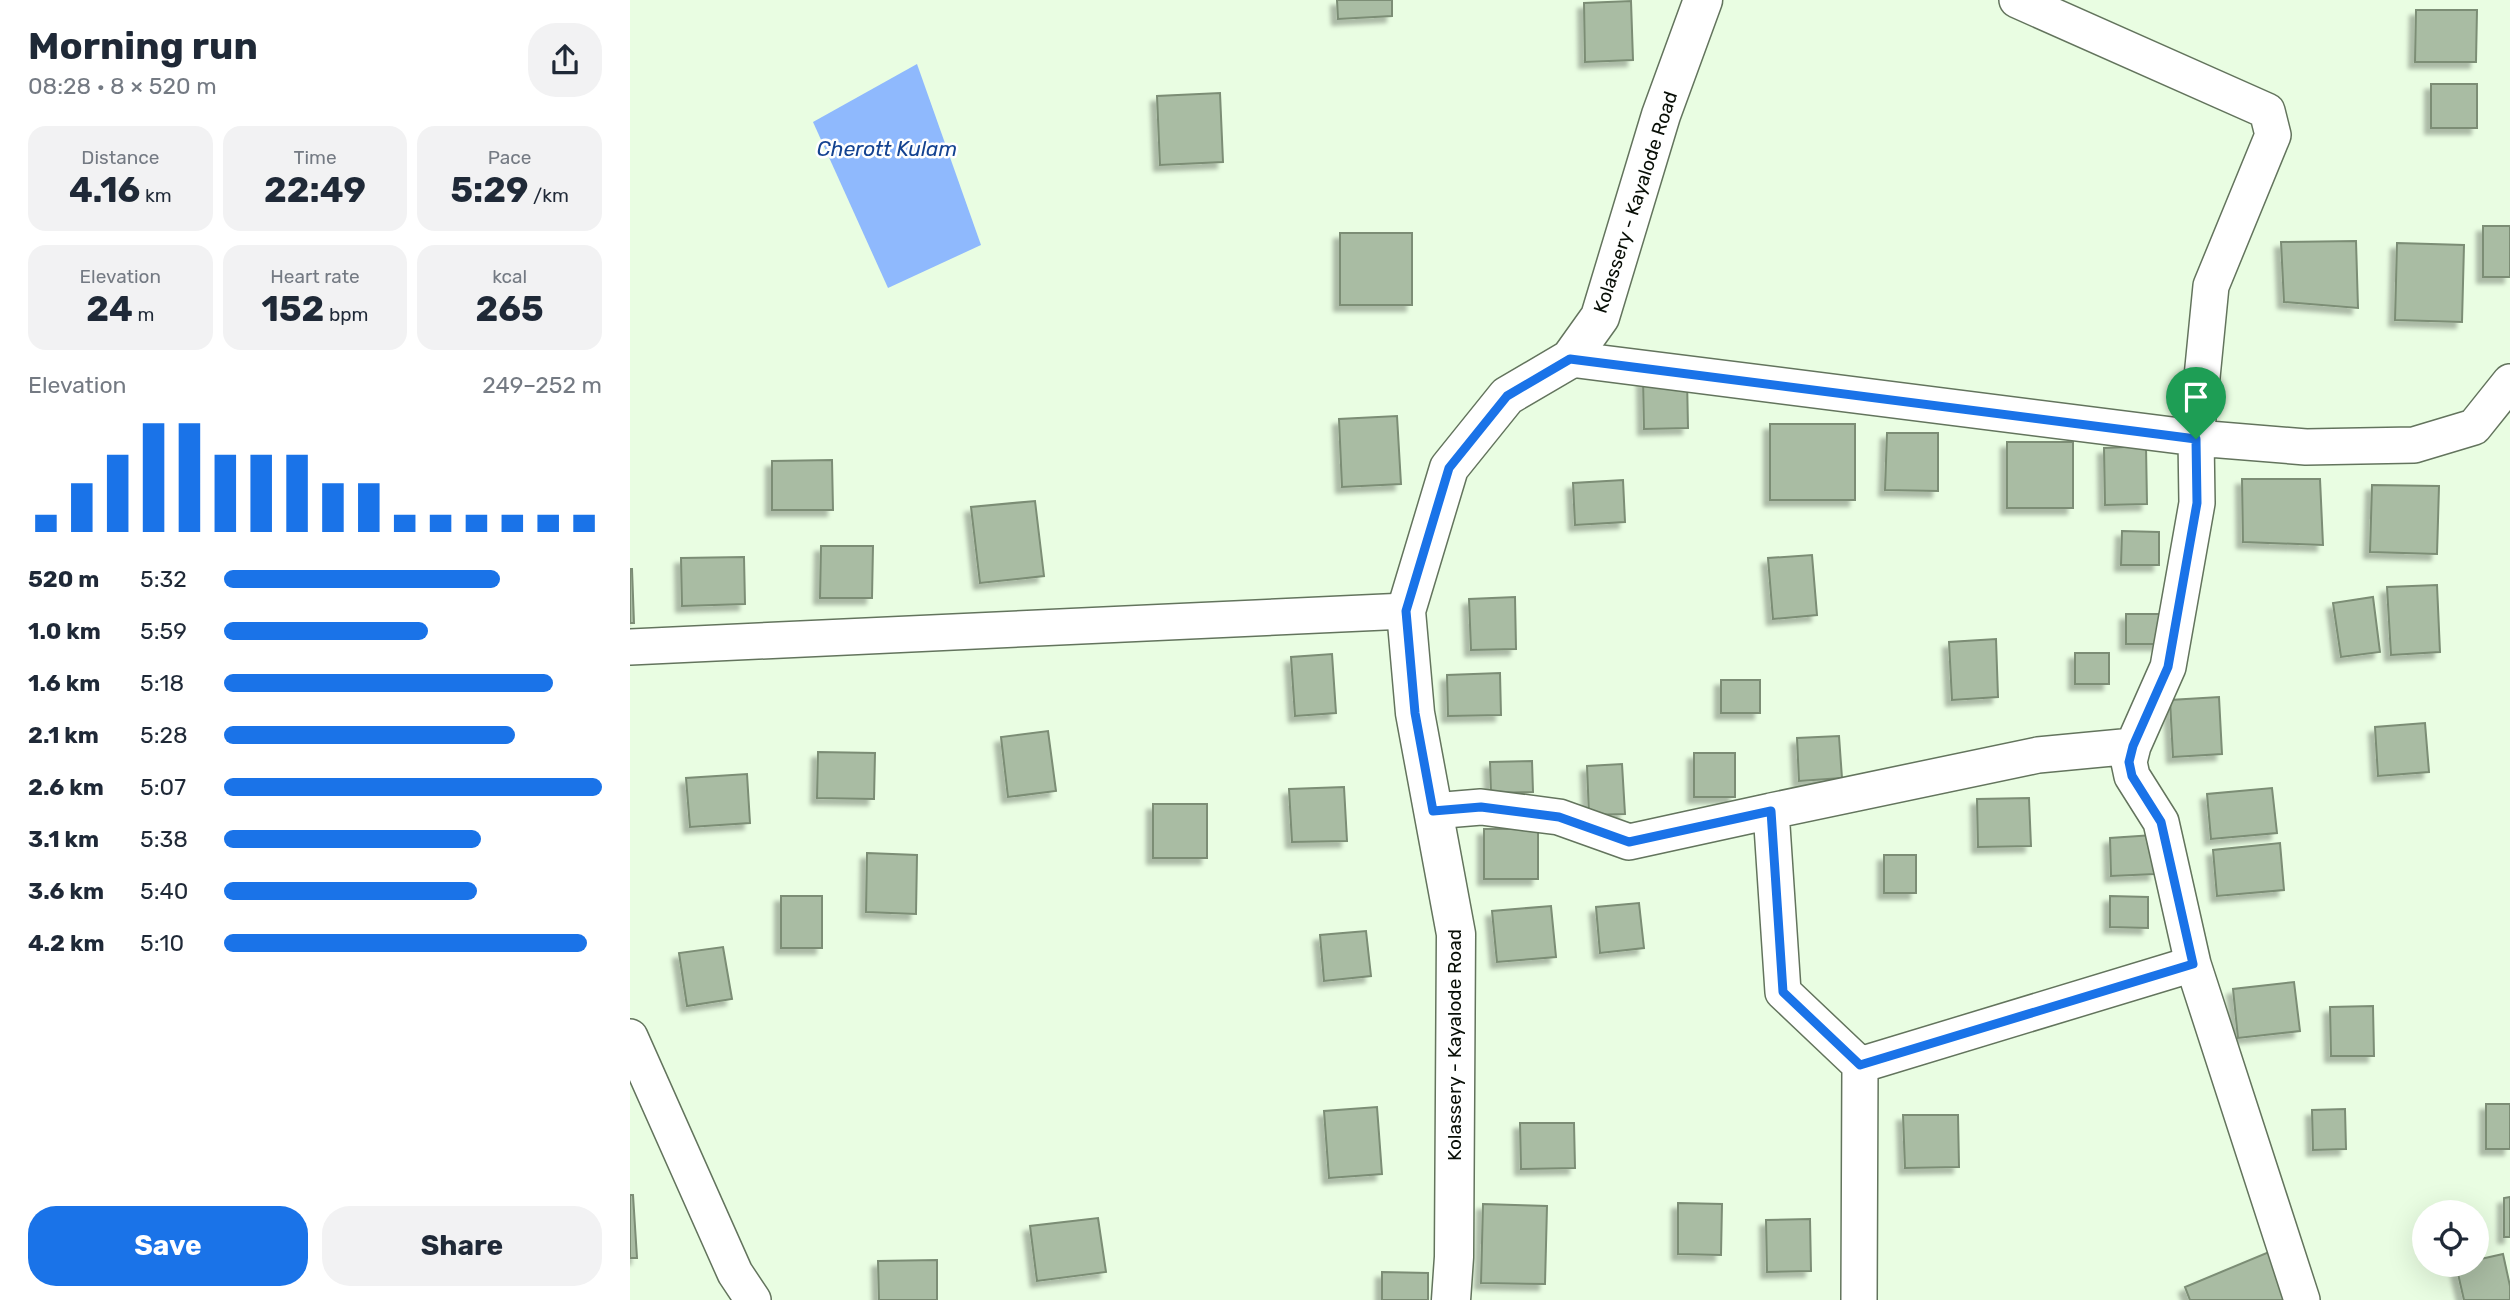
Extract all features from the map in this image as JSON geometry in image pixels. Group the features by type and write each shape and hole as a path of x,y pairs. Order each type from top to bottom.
{"main road":[{"name":"Kolassery - Kayalode Road","path":"1451,1300 1454,1244 1456,933 1415,713 1406,611 1449,468 1507,396 1570,359 1600,317 1661,115 1703,0"}],"street":[{"path":"2017,0 2267,111 2273,135 2211,286 2196,439 2197,503 2168,667 2133,746 2129,762 2132,776 2161,822 2193,964 2302,1300"},
{"path":"1570,359 2196,439 2306,447 2414,445 2474,427 2510,382"},
{"path":"630,647 1406,611"},
{"path":"1433,811 1481,807 1559,817 1629,842 2038,755 2133,746"},
{"path":"1771,811 1783,992 1860,1065 1858,1300"},
{"path":"1860,1065 2193,964"},
{"path":"630,1037 735,1273 753,1300"}],"water":[{"name":"Cherott Kulam","path":"917,64 981,245 888,288 813,122"}],"building":[{"path":"1337,0 1392,0 1392,16 1338,19"},
{"path":"1631,1 1633,60 1585,62 1584,3"},
{"path":"2416,10 2477,10 2476,62 2415,62"},
{"path":"2431,84 2477,84 2477,128 2431,128"},
{"path":"1220,93 1223,162 1160,165 1157,96"},
{"path":"2483,226 2510,226 2510,277 2483,277"},
{"path":"1340,233 1412,233 1412,305 1340,305"},
{"path":"2356,241 2358,308 2284,302 2281,242"},
{"path":"2397,243 2464,245 2462,322 2395,320"},
{"path":"1687,378 1688,428 1644,429 1643,379"},
{"path":"1397,416 1401,484 1342,487 1339,419"},
{"path":"1770,424 1855,424 1855,500 1770,500"},
{"path":"1887,433 1938,433 1938,491 1885,490"},
{"path":"2007,442 2073,442 2073,508 2007,508"},
{"path":"2146,446 2147,504 2105,505 2104,448"},
{"path":"832,460 833,510 772,510 772,461"},
{"path":"2242,479 2320,479 2323,545 2243,542"},
{"path":"1623,480 1625,522 1575,525 1573,483"},
{"path":"2372,485 2439,486 2437,554 2370,552"},
{"path":"1035,501 1044,576 980,583 971,507"},
{"path":"2122,531 2159,532 2159,565 2121,565"},
{"path":"821,546 873,546 872,598 820,598"},
{"path":"1812,555 1817,615 1773,619 1768,558"},
{"path":"744,557 745,604 682,606 681,558"},
{"path":"632,569 634,623 630,623"},
{"path":"2437,585 2440,652 2391,655 2387,587"},
{"path":"1515,597 1516,649 1471,650 1469,599"},
{"path":"2373,597 2380,652 2341,657 2333,603"},
{"path":"2126,614 2164,614 2164,644 2126,644"},
{"path":"1996,639 1998,697 1952,700 1949,642"},
{"path":"2075,653 2109,653 2109,684 2075,684"},
{"path":"1332,654 1336,713 1295,716 1291,657"},
{"path":"1500,673 1501,715 1448,716 1447,675"},
{"path":"1721,680 1760,680 1760,713 1721,713"},
{"path":"2219,697 2222,754 2173,757 2170,700"},
{"path":"2425,723 2429,772 2378,776 2375,727"},
{"path":"1048,731 1056,791 1008,797 1001,737"},
{"path":"1839,736 1842,778 1799,781 1797,738"},
{"path":"818,752 875,753 874,799 817,798"},
{"path":"1694,753 1735,753 1735,797 1694,797"},
{"path":"1532,761 1533,792 1491,793 1490,762"},
{"path":"1622,764 1625,814 1589,815 1587,766"},
{"path":"747,774 750,823 690,827 686,778"},
{"path":"1344,787 1347,841 1292,842 1289,789"},
{"path":"2272,788 2277,833 2211,839 2207,794"},
{"path":"2029,798 2031,846 1978,847 1977,799"},
{"path":"1153,804 1207,804 1207,858 1153,858"},
{"path":"1484,829 1538,829 1538,879 1484,879"},
{"path":"2153,835 2155,874 2111,876 2110,838"},
{"path":"2280,843 2284,890 2217,896 2213,850"},
{"path":"867,853 917,855 916,914 866,912"},
{"path":"1884,855 1916,855 1916,893 1884,893"},
{"path":"781,896 822,896 822,948 781,948"},
{"path":"2110,896 2148,897 2148,928 2110,927"},
{"path":"1639,903 1644,948 1600,953 1596,907"},
{"path":"1551,906 1556,957 1497,962 1492,911"},
{"path":"1366,931 1371,976 1324,981 1320,935"},
{"path":"723,947 732,999 687,1006 679,953"},
{"path":"2294,982 2300,1031 2238,1038 2233,989"},
{"path":"2373,1006 2374,1056 2331,1056 2330,1007"},
{"path":"2486,1104 2510,1104 2510,1149 2486,1149"},
{"path":"1377,1107 1382,1174 1329,1178 1324,1111"},
{"path":"2345,1109 2346,1149 2313,1150 2312,1110"},
{"path":"1903,1115 1958,1115 1959,1167 1905,1168"},
{"path":"1520,1123 1574,1123 1575,1168 1521,1169"},
{"path":"630,1195 633,1195 637,1258 630,1258"},
{"path":"2510,1197 2510,1237 2504,1237 2504,1198"},
{"path":"1678,1203 1722,1204 1721,1255 1678,1254"},
{"path":"1483,1204 1547,1206 1545,1284 1481,1283"},
{"path":"1098,1218 1106,1272 1037,1281 1030,1226"},
{"path":"1810,1219 1811,1271 1767,1272 1766,1220"},
{"path":"2269,1252 2289,1300 2190,1300 2185,1287"},
{"path":"2503,1254 2510,1286 2510,1300 2464,1300 2459,1277 2489,1277 2489,1257"},
{"path":"937,1260 937,1300 879,1300 878,1261"},
{"path":"1382,1272 1428,1273 1428,1300 1382,1300"}],"route":[{"path":"1570,359 2196,439 2197,503 2168,667 2133,746 2129,762 2132,776 2161,822 2193,964 1860,1065 1783,992 1771,811 1629,842 1559,817 1481,807 1433,811 1415,713 1406,611 1449,468 1507,396 1570,359"}]}
